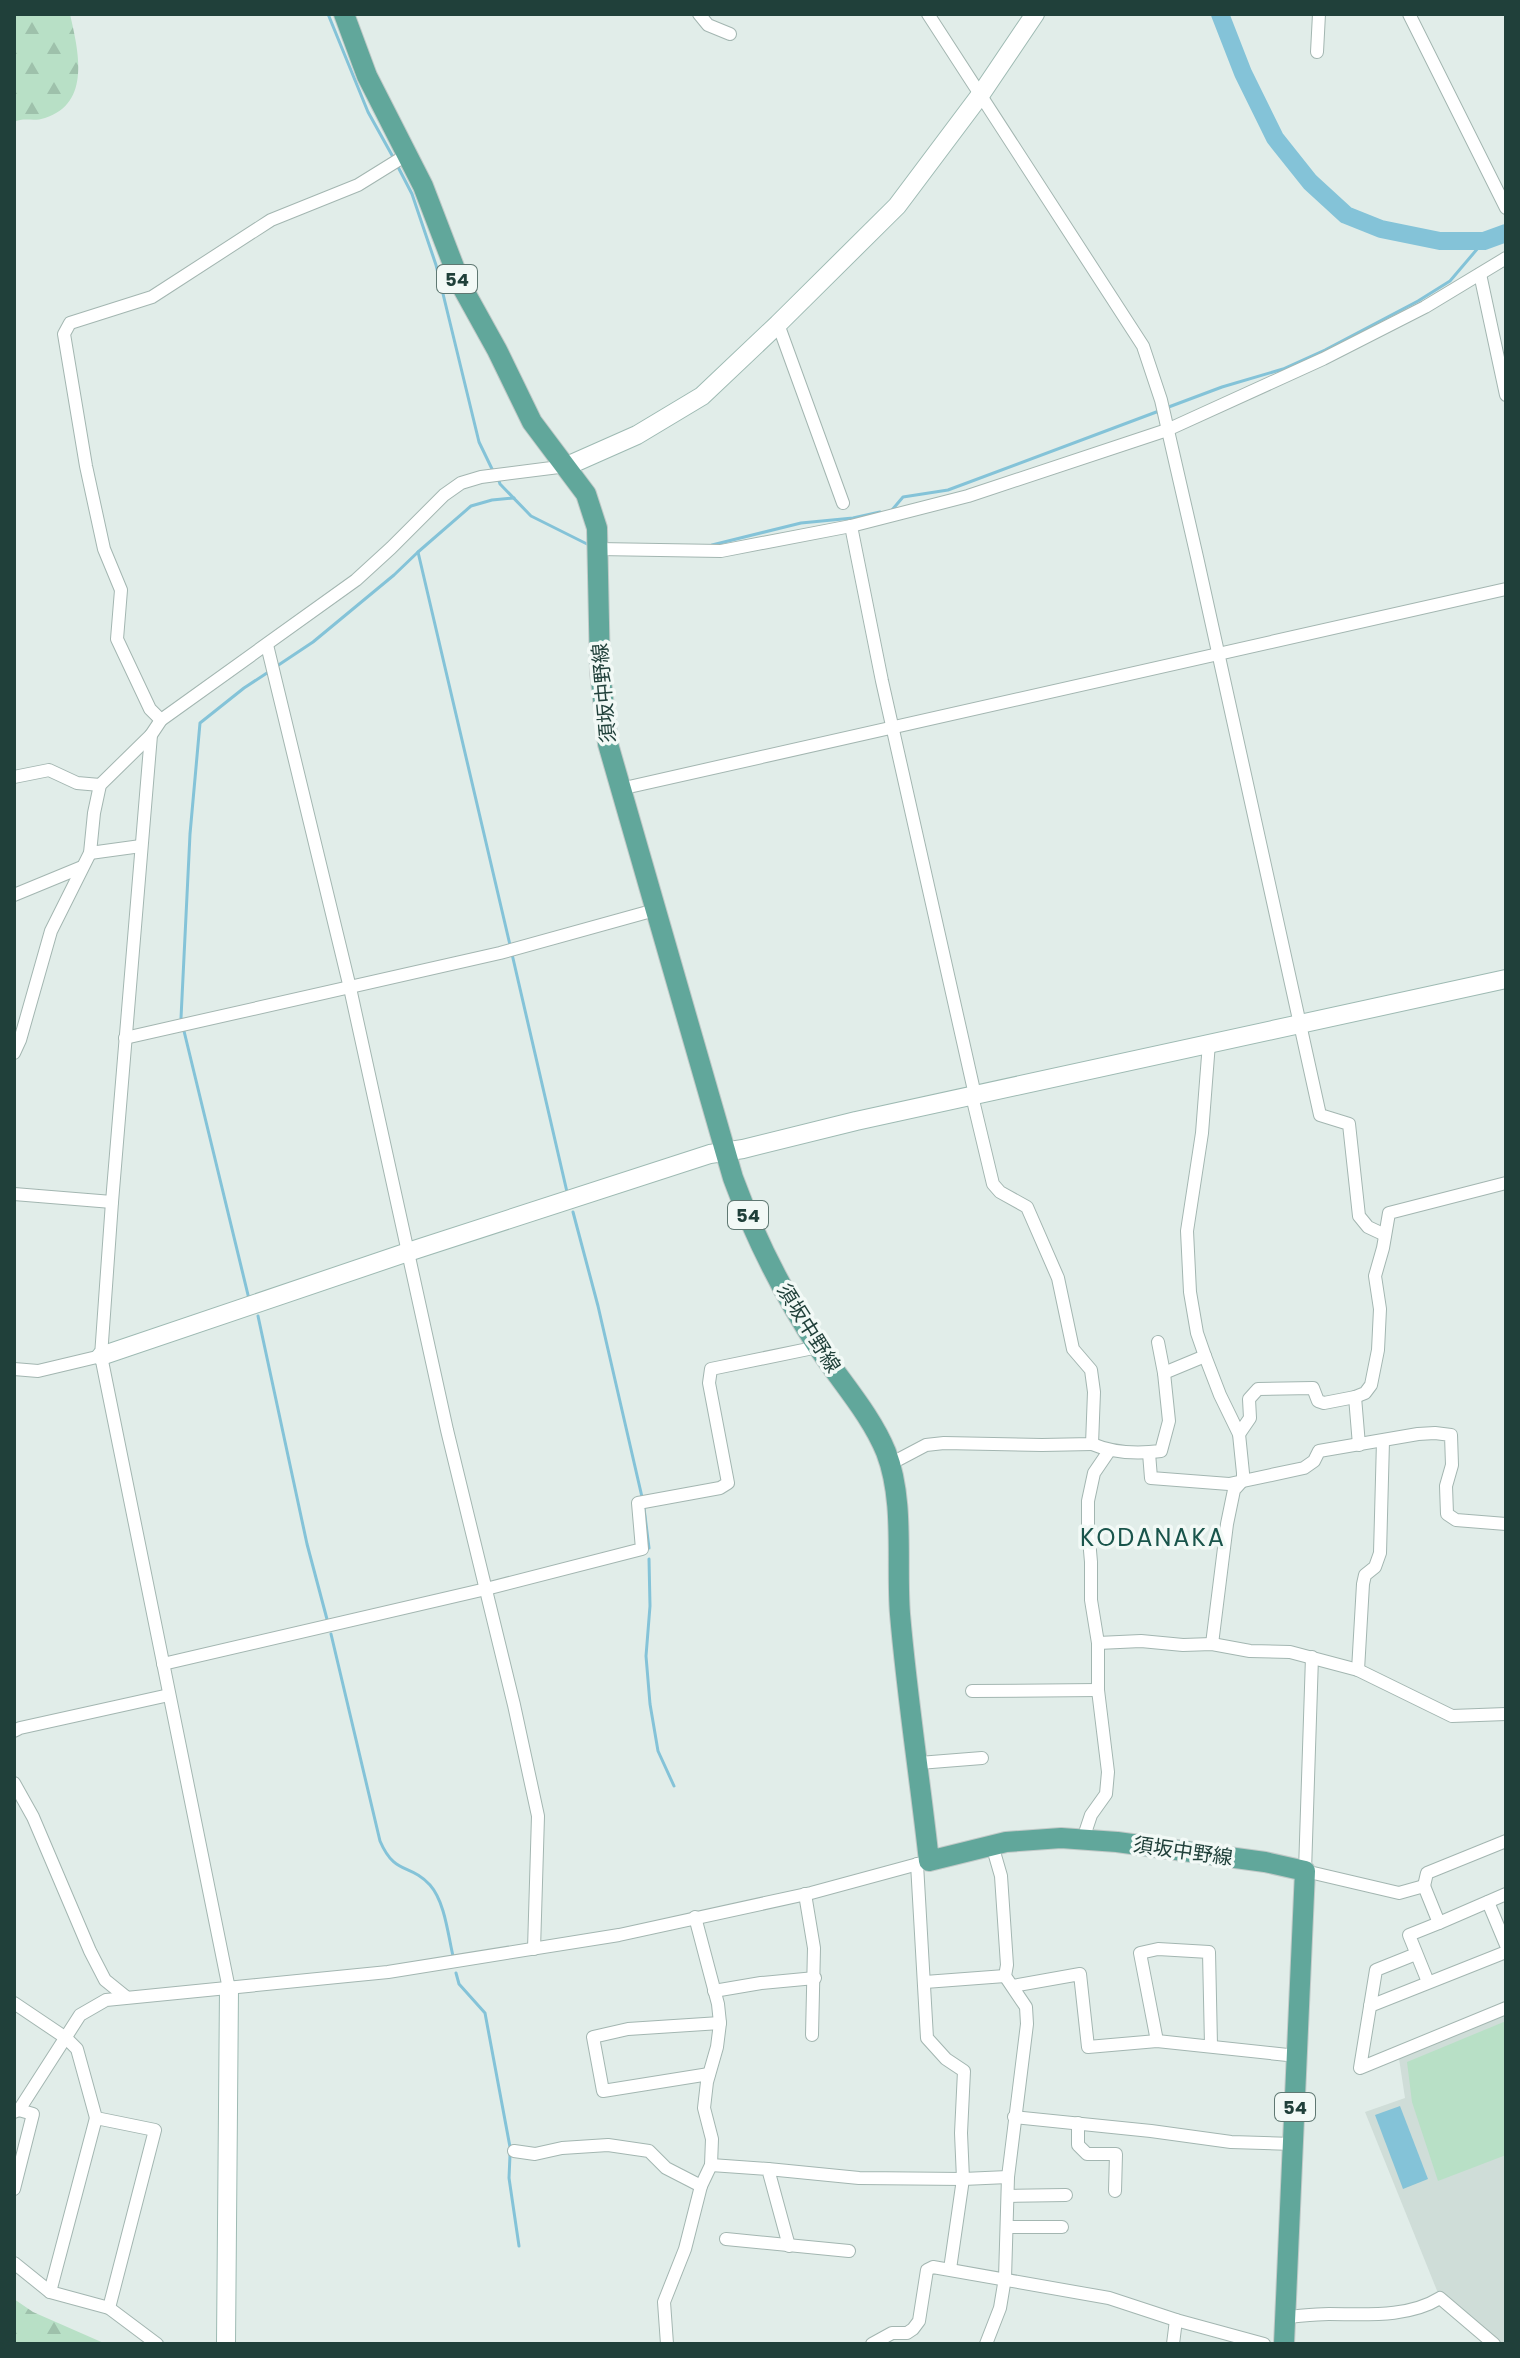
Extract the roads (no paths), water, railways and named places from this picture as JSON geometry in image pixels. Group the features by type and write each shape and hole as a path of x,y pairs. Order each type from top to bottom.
{"main road":[{"name":"須坂中野線","path":"348,15 360,61 399,159 423,186 465,294 502,359 532,422 590,500 597,539 601,690 606,734 738,1193 788,1297 874,1430 890,1464 896,1493 901,1617 919,1763 923,1863 992,1845 1039,1839 1083,1839 1265,1862 1305,1871"},
{"name":"54","path":"1284,2344 1305,1871"}],"street":[{"path":"699,14 708,25 730,34"},
{"path":"928,14 1143,346 1161,400 1320,1115 1349,1124 1359,1216 1368,1227 1385,1235"},
{"path":"14,1053 51,931 90,853 100,785 151,735 161,720 356,580 444,495 461,483 481,477 567,466 637,435 702,396 897,206 981,94 1035,14"},
{"path":"1317,52 1319,14"},
{"path":"1409,14 1506,208"},
{"path":"161,720 150,709 117,639 121,590 104,549 64,334 70,323 152,297 271,220 358,185 399,159"},
{"path":"597,539 721,551 851,526 968,496 1167,429 1323,359 1425,307 1506,258"},
{"path":"1480,274 1506,395"},
{"path":"778,324 843,503"},
{"path":"851,526 993,1184 1000,1192 1027,1207 1058,1278 1073,1349 1091,1370 1094,1392 1092,1444"},
{"path":"620,789 1506,589"},
{"path":"267,645 350,988 447,1430 538,1816 534,1949"},
{"path":"151,735 101,1356 229,1989 226,2344"},
{"path":"14,777 49,770 77,783 100,785"},
{"path":"90,853 141,846"},
{"path":"14,895 82,867"},
{"path":"125,1038 500,953 655,910"},
{"path":"14,1369 38,1371 101,1356 710,1154 1506,979"},
{"path":"1209,1043 1202,1133 1187,1231 1190,1292 1197,1333 1220,1395 1239,1434 1243,1480 1234,1490 1227,1524 1212,1644"},
{"path":"1239,1434 1250,1418 1249,1399 1258,1389 1313,1388 1318,1401 1324,1403 1355,1397 1365,1393 1371,1385 1378,1350 1380,1309 1375,1276 1389,1213 1506,1183"},
{"path":"14,1194 112,1202"},
{"path":"890,1464 926,1445 944,1443 1092,1444 1109,1451 1161,1451 1169,1421 1158,1342"},
{"path":"163,1664 486,1589 642,1549 638,1503 720,1488 728,1483 709,1383 711,1369 818,1347"},
{"path":"1164,1373 1205,1356"},
{"path":"1355,1397 1359,1445"},
{"path":"1149,1453 1151,1478 1229,1484 1304,1468 1314,1461 1319,1451 1418,1434 1451,1435 1452,1465 1446,1486 1447,1514 1456,1520 1506,1524"},
{"path":"1358,1670 1363,1584 1365,1575 1375,1567 1380,1553 1383,1441"},
{"path":"1083,1839 1091,1815 1106,1794 1108,1772 1098,1690 1098,1643 1091,1600 1088,1501 1094,1473 1109,1451"},
{"path":"1098,1643 1212,1644 1250,1651 1290,1652 1358,1670 1452,1716 1506,1714"},
{"path":"1312,1657 1305,1871 1399,1893 1424,1886"},
{"path":"972,1691 1098,1690"},
{"path":"14,1731 169,1695"},
{"path":"919,1763 982,1758"},
{"path":"14,1783 33,1817 105,1980 126,1997"},
{"path":"1439,1923 1424,1886 1427,1873 1506,1841"},
{"path":"986,2344 1000,2308 1005,2278 1008,2177 1027,2015 1026,2007 1009,1981 1001,1876 992,1845"},
{"path":"14,2189 33,2114 16,2111 80,2015 106,2000 388,1972 619,1935 805,1894 923,1863 927,2038 946,2059 964,2071 961,2133 963,2179 950,2269"},
{"path":"805,1894 814,1948 812,2035"},
{"path":"1428,1982 1409,1935 1506,1894"},
{"path":"1488,1902 1506,1945"},
{"path":"667,2344 664,2302 685,2249 701,2186 711,2165 712,2139 704,2108 720,2023 695,1917"},
{"path":"1157,2041 1140,1953 1158,1949 1209,1952 1211,2045"},
{"path":"1370,2006 1506,1952"},
{"path":"1416,1954 1376,1970 1360,2068 1506,2008"},
{"path":"925,1982 1009,1981 1080,1974 1088,2047 1157,2041 1297,2056"},
{"path":"714,1991 815,1978"},
{"path":"14,2003 77,2049 96,2118 50,2292"},
{"path":"709,2074 603,2091 593,2037 628,2029 720,2023"},
{"path":"1014,2117 1231,2142 1293,2144"},
{"path":"96,2118 155,2130 109,2308"},
{"path":"1078,2123 1078,2145 1087,2154 1116,2154 1115,2191"},
{"path":"514,2151 535,2154 562,2148 608,2145 649,2151 666,2168 701,2186"},
{"path":"711,2165 859,2178 1008,2177"},
{"path":"768,2169 789,2246"},
{"path":"1008,2196 1066,2195"},
{"path":"1008,2227 1062,2227"},
{"path":"726,2239 849,2251"},
{"path":"14,2263 50,2292 109,2308 157,2344"},
{"path":"872,2344 892,2333 907,2333 913,2329 919,2321 927,2270 933,2267 1109,2298 1264,2344"},
{"path":"1285,2317 1376,2315 1428,2306 1440,2298 1494,2344"},
{"path":"1173,2344 1176,2320"}],"water":[{"path":"1400,2106 1428,2179 1403,2189 1375,2115"}],"waterway":[{"path":"328,14 368,112 393,157"},
{"path":"1220,14 1243,73 1275,138 1310,182 1346,215 1381,229 1440,241 1484,241 1506,233"},
{"path":"396,163 412,194 436,265 479,442 493,471"},
{"path":"1166,408 1283,369 1325,350 1450,281 1484,241"},
{"path":"892,510 903,497 948,490 1159,411"},
{"path":"498,478 500,484 531,516 589,545"},
{"path":"277,666 313,642 471,506 514,498"},
{"path":"712,545 801,523 880,512"},
{"path":"418,552 510,945"},
{"path":"181,1018 190,834 200,723 270,671"},
{"path":"512,954 567,1192"},
{"path":"184,1031 249,1299"},
{"path":"573,1212 642,1497"},
{"path":"258,1316 307,1544 328,1623"},
{"path":"644,1508 649,1548"},
{"path":"649,1559 650,1606 646,1656 650,1704 658,1751 674,1786"},
{"path":"331,1634 380,1841 391,1860 423,1878 435,1892 453,1956"},
{"path":"456,1973 459,1984 485,2013 510,2147"},
{"path":"510,2155 509,2178 519,2246"}],"district":[{"name":"KODANAKA","path":"1153,1537"}]}
